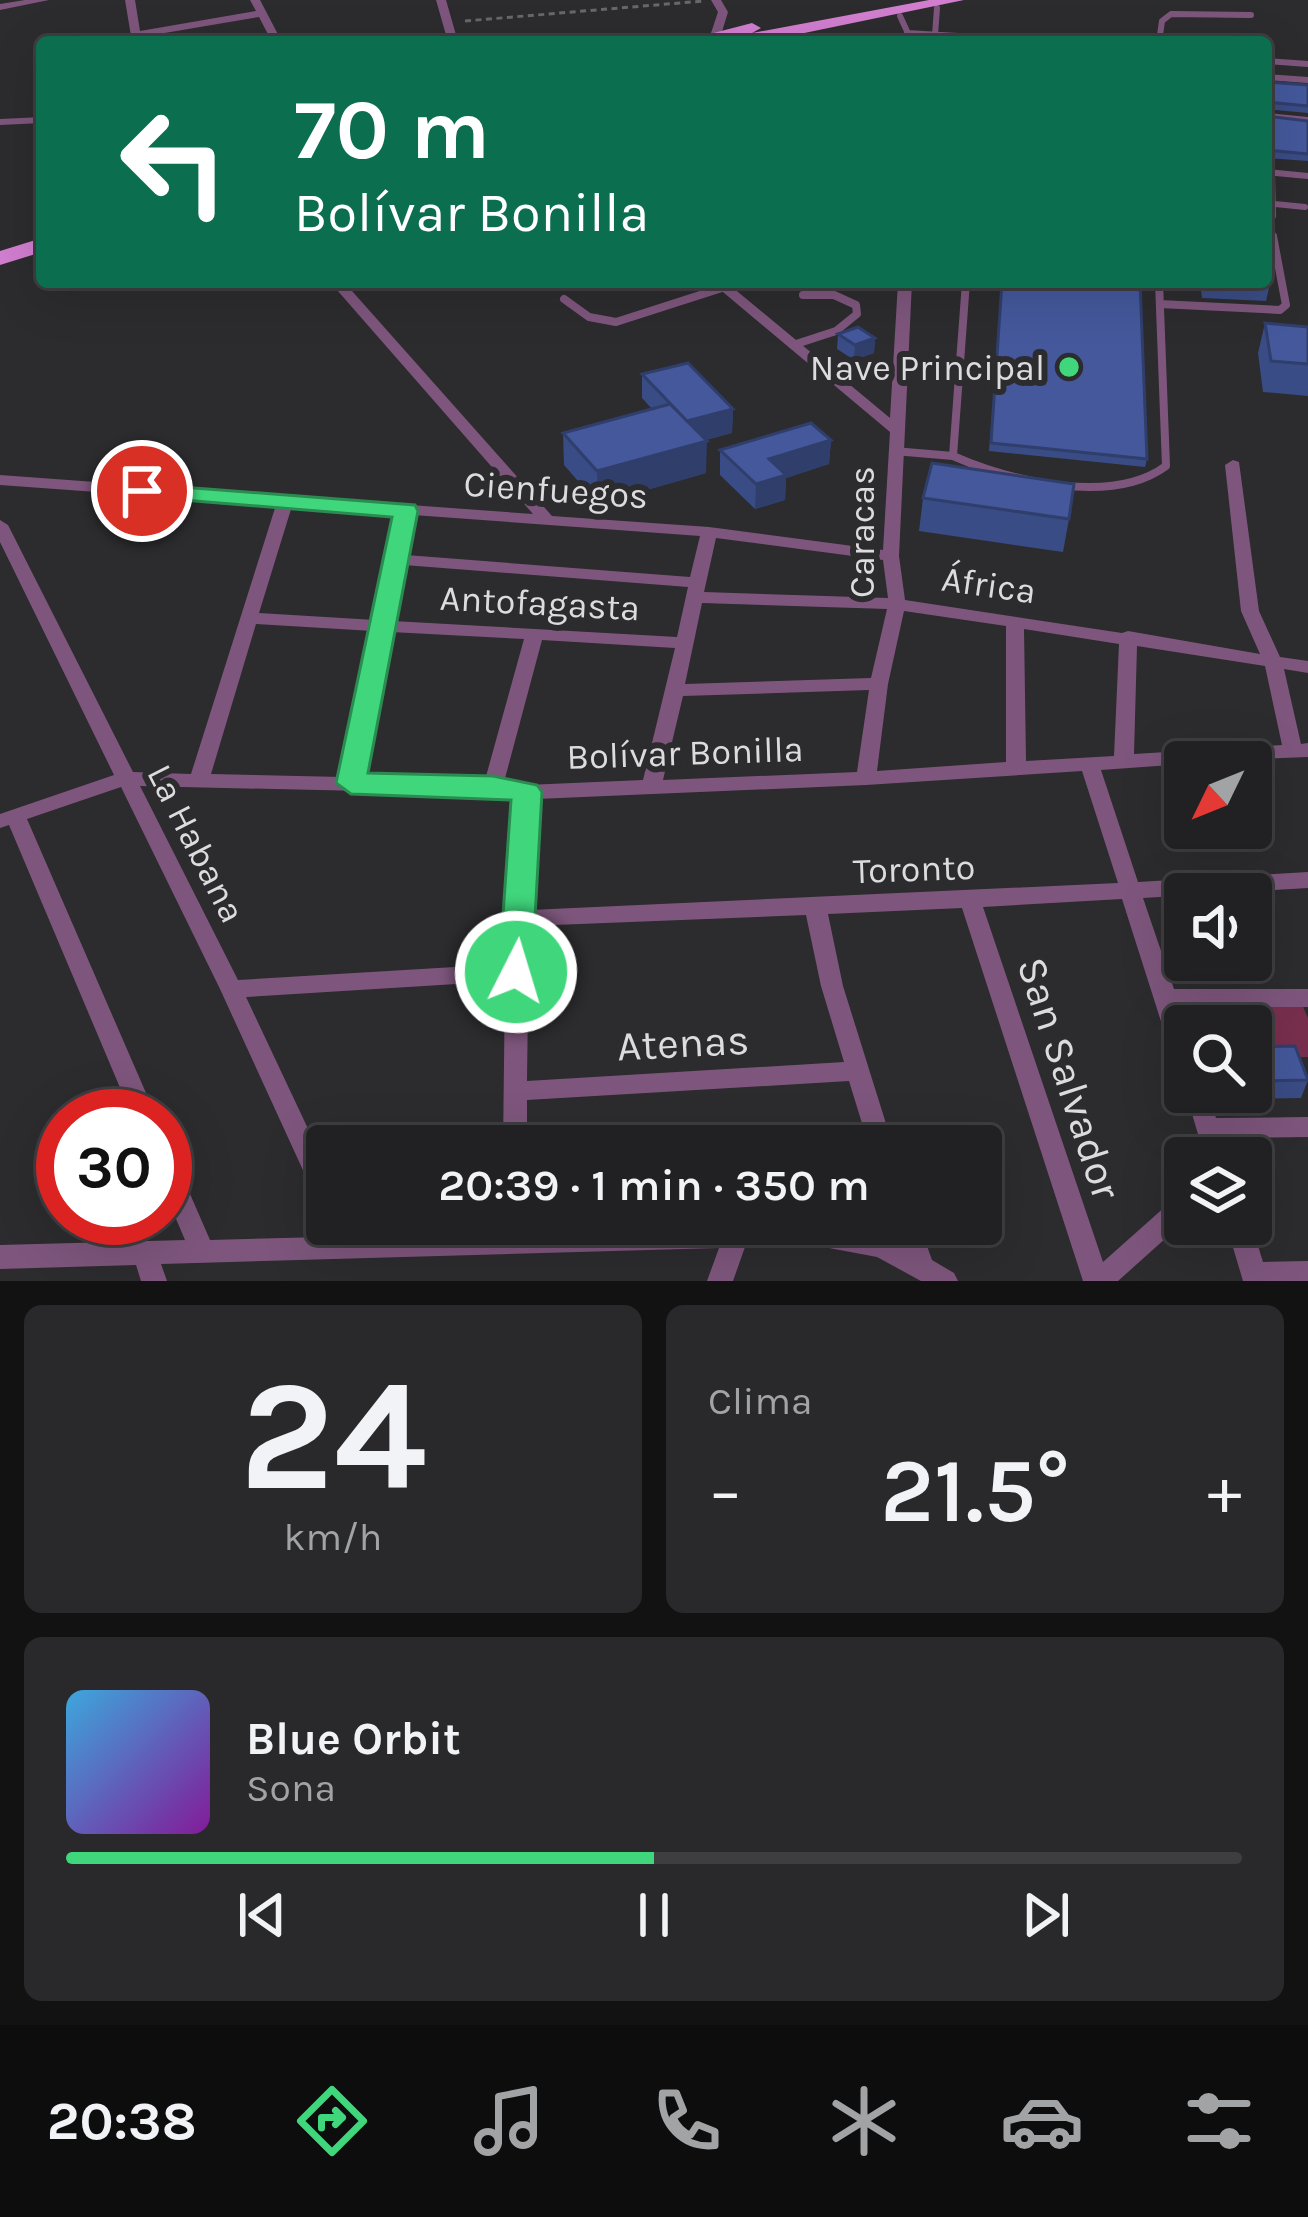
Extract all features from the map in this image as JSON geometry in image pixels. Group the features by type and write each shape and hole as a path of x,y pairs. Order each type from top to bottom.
{"main road":[{"path":"747,36 956,0"},
{"path":"720,6 806,19"},
{"path":"740,36 806,19 903,8"},
{"path":"0,245 36,234"},
{"path":"0,258 36,247"}],"street":[{"path":"0,7 44,0"},
{"path":"130,0 136,36"},
{"path":"255,0 275,36"},
{"path":"441,0 451,36"},
{"path":"720,6 724,36"},
{"path":"146,36 262,13"},
{"path":"0,122 36,120"},
{"path":"342,288 549,522"},
{"path":"726,288 895,429"},
{"name":"Caracas","path":"866,778 879,684 897,604 891,556 904,288"},
{"path":"1233,465 1250,611 1273,662 1300,750"},
{"name":"Cienfuegos","path":"0,480 709,532 891,556"},
{"path":"199,780 285,502"},
{"path":"351,783 406,511"},
{"name":"La Habana","path":"0,524 306,1150"},
{"path":"651,786 679,690 683,643 709,532"},
{"name":"África","path":"396,560 695,590 897,604 1308,667"},
{"name":"Antofagasta","path":"249,618 683,643"},
{"path":"1015,620 1016,768"},
{"path":"493,787 534,636"},
{"path":"1124,761 1128,637"},
{"path":"679,690 879,684"},
{"name":"Bolívar Bonilla","path":"8,818 123,779 493,787 526,792 866,778 1300,750"},
{"path":"1089,763 1167,1005"},
{"path":"515,1125 516,972 526,792"},
{"path":"8,818 132,1089"},
{"name":"Toronto","path":"521,918 970,900 1308,880"},
{"name":"San Salvador","path":"970,900 1098,1281"},
{"path":"815,904 874,1125"},
{"path":"231,989 516,972"},
{"path":"1165,998 1308,998"},
{"name":"Atenas","path":"514,1091 856,1071"},
{"path":"1203,1113 1211,1137"},
{"path":"1208,1128 1308,1127"},
{"path":"1098,1281 1164,1223"},
{"path":"192,1228 201,1249"},
{"path":"0,1257 201,1249 306,1238"},
{"path":"719,1281 733,1245"},
{"path":"876,1245 945,1281"},
{"path":"914,1245 920,1264"},
{"path":"1246,1245 1256,1278 1308,1273"},
{"path":"144,1251 154,1281"}],"lane":[{"path":"903,8 908,36"},
{"path":"935,35 937,8"},
{"path":"1160,36 1162,21 1172,14 1251,15"},
{"path":"907,33 953,36"},
{"path":"1272,64 1308,66"},
{"path":"1272,77 1308,80"},
{"path":"1272,117 1308,120"},
{"path":"1272,172 1308,176"},
{"path":"1272,204 1305,207"},
{"path":"1160,304 1280,310 1286,304 1272,235"},
{"path":"565,299 601,322 616,322 713,288"},
{"path":"953,455 966,288"},
{"path":"894,451 953,455 988,472 1094,484 1144,483 1159,477 1166,466 1159,288"},
{"path":"794,345 836,331 857,314 856,305 848,299 803,295"}],"path":[{"path":"447,22 720,6"}],"shaded area":[{"path":"1301,1002 1308,1018 1308,1057 1272,1058 1272,1005 1212,1005"}],"building":[{"path":"1272,82 1308,85 1308,106 1272,103"},
{"path":"1272,117 1308,121 1308,154 1272,151"},
{"name":"Nave Principal","path":"1002,288 1140,288 1147,459 991,443"},
{"path":"1265,323 1308,327 1308,364 1271,361"},
{"path":"858,327 875,338 855,345 838,334"},
{"path":"688,363 733,409 687,421 642,374"},
{"path":"670,404 707,441 597,471 563,433"},
{"path":"811,423 831,440 769,459 786,475 756,484 720,450"},
{"path":"932,463 1074,484 1069,519 923,498"},
{"path":"1295,1046 1308,1080 1272,1081 1272,1047"}],"place":[{"name":"Nave Principal","path":"1069,367"}],"route":[{"path":"142,491 406,511 351,783 526,792 516,972"}]}
